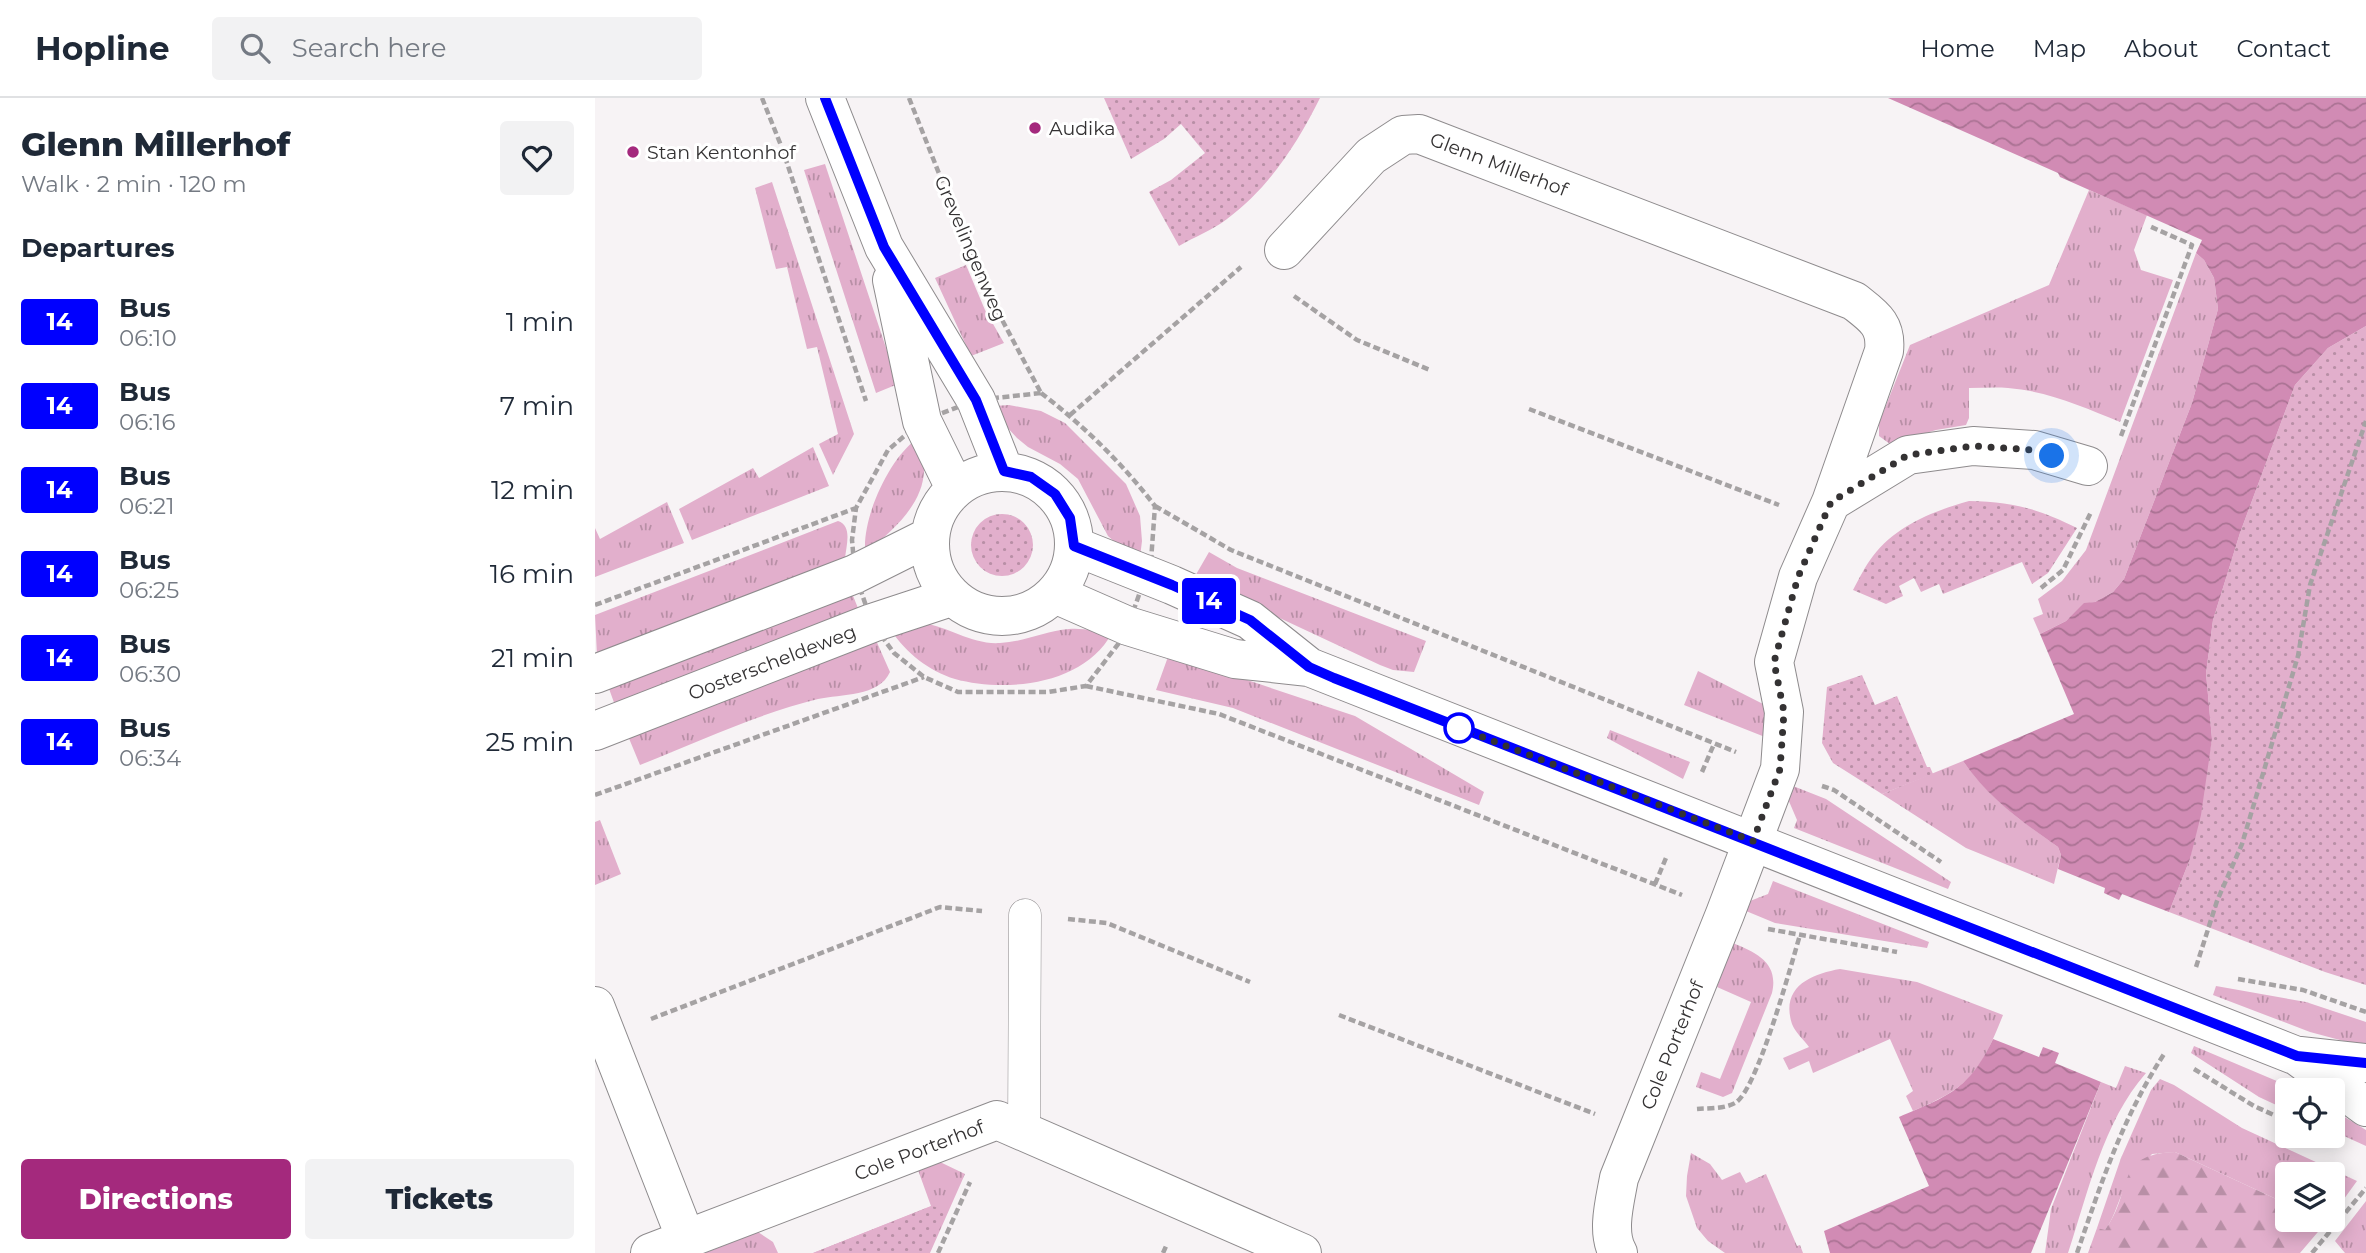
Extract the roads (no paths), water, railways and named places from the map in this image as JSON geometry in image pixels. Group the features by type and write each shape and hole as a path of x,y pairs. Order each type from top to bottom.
{"street":[{"path":"825,98 884,247 922,421 955,488"},
{"name":"Glenn Millerhof","path":"1266,256 1371,156 1403,135 1419,134 1854,302 1877,319 1886,337 1884,351 1827,512 1798,577 1774,662 1784,712 1780,769 1753,841"},
{"path":"884,247 976,400 1004,471"},
{"path":"1827,512 1908,455 1973,446 2034,450 2092,483"},
{"path":"1004,471 1031,477 1055,494 1070,518 1074,546 1069,572 1055,594 1023,614 984,615 951,597 933,570 929,537 937,510 955,488 978,475 1004,471"},
{"path":"595,674 855,574 929,537"},
{"path":"1074,546 1250,620 1309,667"},
{"path":"1055,594 1128,625 1234,659 1309,667 2297,1056 2366,1107"},
{"name":"Oosterscheldeweg","path":"595,731 872,623 951,597"},
{"name":"Cole Porterhof","path":"1618,1253 1614,1246 1612,1219 1619,1178 1753,841"},
{"path":"601,1021 686,1238"},
{"path":"2297,1056 2366,1063"},
{"path":"1011,1126 1302,1253"},
{"name":"Cole Porterhof","path":"650,1253 686,1238 1011,1126"}],"lane":[{"path":"1011,1126 1025,915"}],"water":[{"path":"1888,98 2366,98 2366,326 2328,348 2295,385 2240,533 2213,620 2206,673 2212,739 2201,815 2190,859 2169,912 2122,894 2119,900 2104,893 2105,888 2058,869 2061,855 2058,847 1995,798 1963,761 2074,714 2040,634 2066,621 2084,603 2095,602 2113,592 2124,579 2192,403 2218,309 2214,278 2204,260 2196,253 2202,240"},
{"path":"1993,1039 2039,1057 2043,1047 2059,1053 2055,1063 2101,1082 2031,1253 1830,1253 1824,1231 1929,1186 1899,1117 1944,1097 1966,1081"}],"place":[{"name":"Audika","path":"1035,128"},
{"name":"Stan Kentonhof","path":"633,152"}]}
